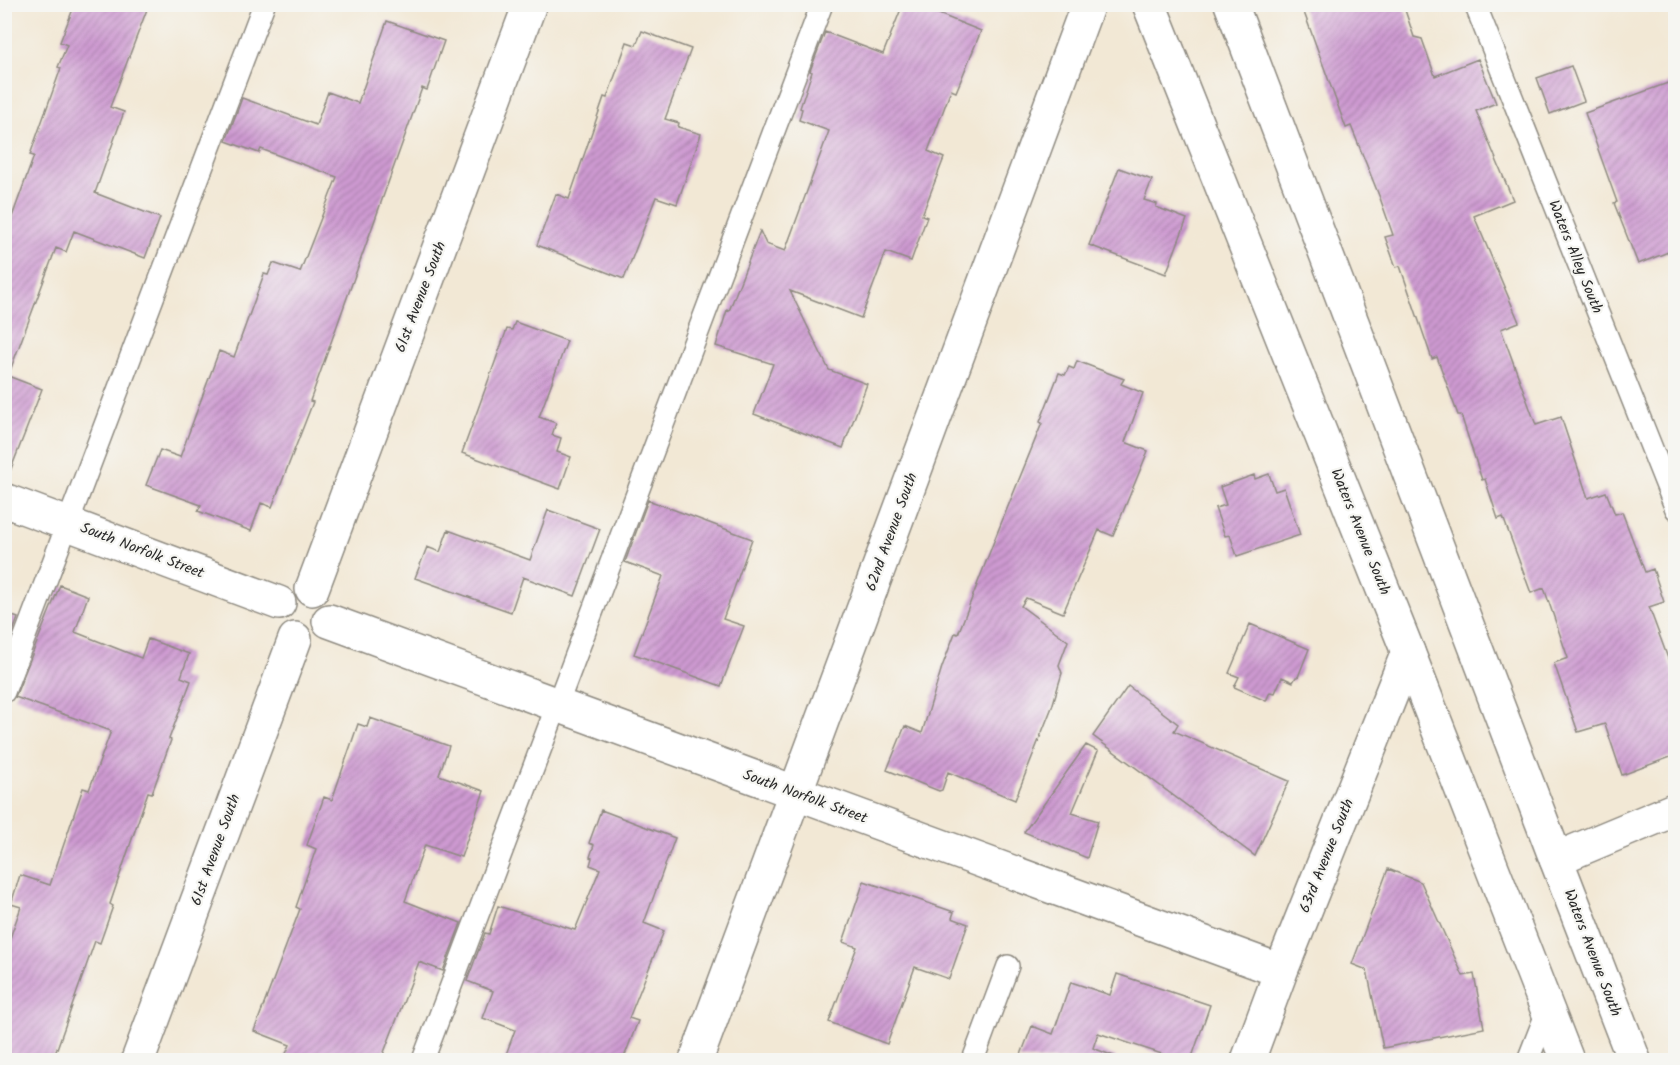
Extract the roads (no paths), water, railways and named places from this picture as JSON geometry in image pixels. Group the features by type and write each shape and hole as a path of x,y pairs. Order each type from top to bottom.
{"street":[{"name":"61st Avenue South","path":"312,589 530,4"},
{"name":"62nd Avenue South","path":"696,1060 1088,4"},
{"name":"Waters Avenue South","path":"1149,4 1408,652 1567,1060"},
{"name":"Waters Avenue South","path":"1231,4 1634,1060"},
{"name":"South Norfolk Street","path":"4,500 279,603"},
{"path":"294,589 312,589 326,600 329,608 329,621 322,634 314,639 306,641 294,639 283,632 278,625 276,616 279,603 286,593 294,589"},
{"name":"South Norfolk Street","path":"329,621 794,794 1281,971"},
{"name":"61st Avenue South","path":"138,1060 294,639"},
{"name":"63rd Avenue South","path":"1248,1060 1408,652"},
{"path":"1556,860 1676,809"}],"lane":[{"path":"4,692 264,4"},
{"path":"423,1060 822,4"},
{"name":"Waters Alley South","path":"1475,4 1676,509"},
{"path":"973,1060 1008,966"},
{"path":"1528,1060 1548,1009"}]}
